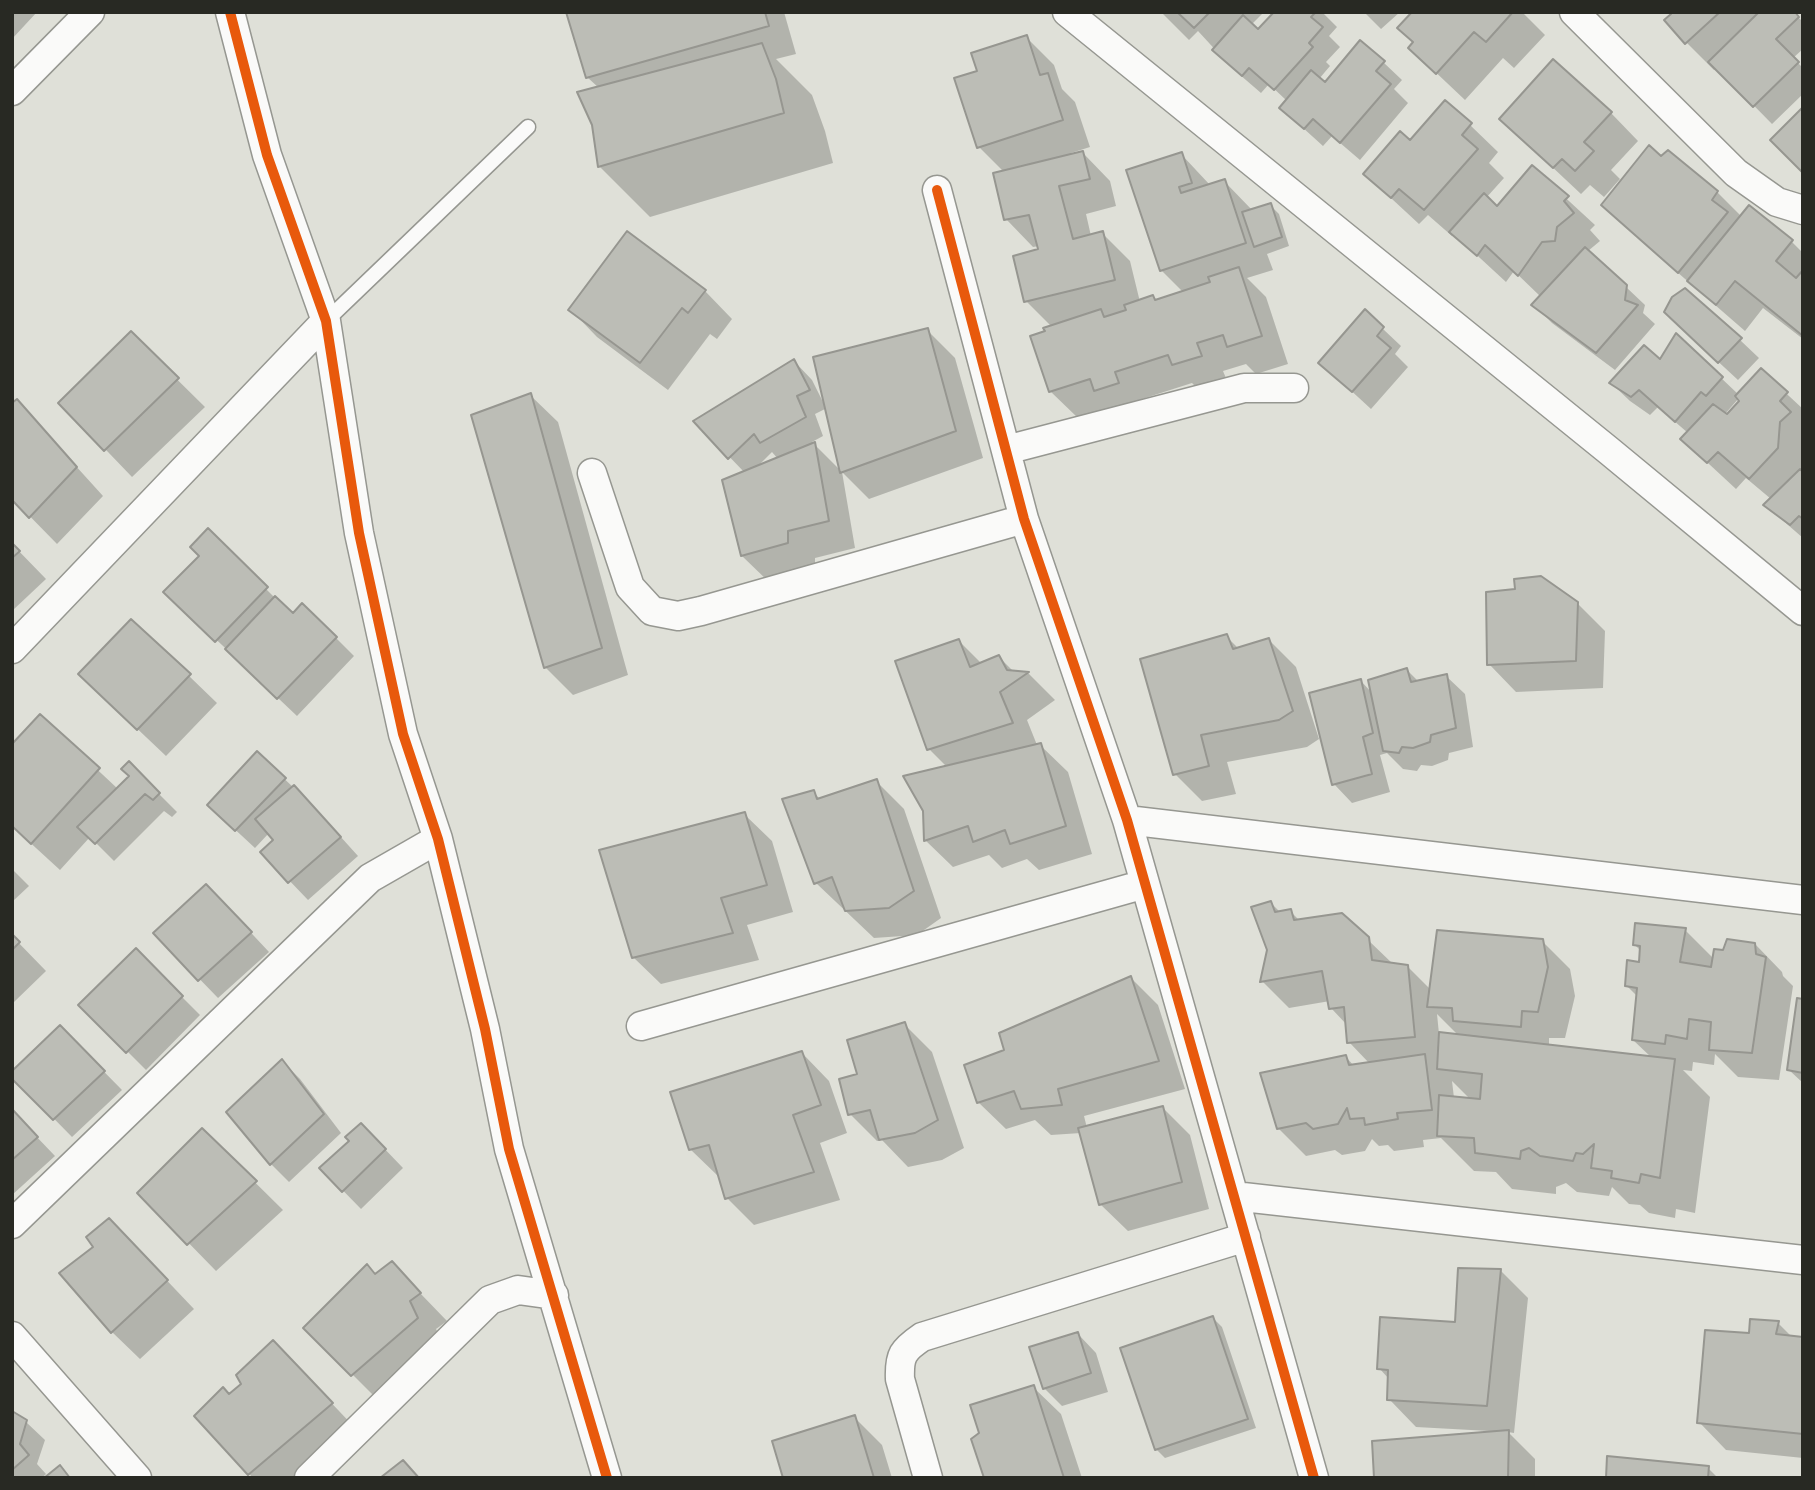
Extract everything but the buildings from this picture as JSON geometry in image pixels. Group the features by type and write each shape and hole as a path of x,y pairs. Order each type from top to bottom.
{"street":[{"path":"12,91 90,12"},
{"path":"230,12 267,155 326,321 359,533 402,734 438,839 485,1030 509,1149 607,1478"},
{"path":"1068,12 1803,611"},
{"path":"1574,12 1736,173 1777,202 1803,210"},
{"path":"937,190 1024,519 1127,820 1314,1478"},
{"path":"12,649 326,321"},
{"path":"1006,450 1244,388 1294,388"},
{"path":"592,473 630,587 652,611 678,616 1024,519"},
{"path":"1127,820 1803,900"},
{"path":"12,1224 370,878 438,839"},
{"path":"641,1026 1145,884"},
{"path":"1234,1196 1803,1260"},
{"path":"928,1478 900,1379 900,1365 905,1348 922,1337 1246,1237"},
{"path":"309,1478 489,1300 518,1290 554,1295"},
{"path":"12,1336 137,1478"}],"lane":[{"path":"326,321 528,127"}],"cycle path":[{"path":"230,12 267,155 326,321 359,533 403,734 438,839 485,1029 509,1149 607,1478"},
{"path":"937,190 1024,519 1127,820 1314,1478"}]}
